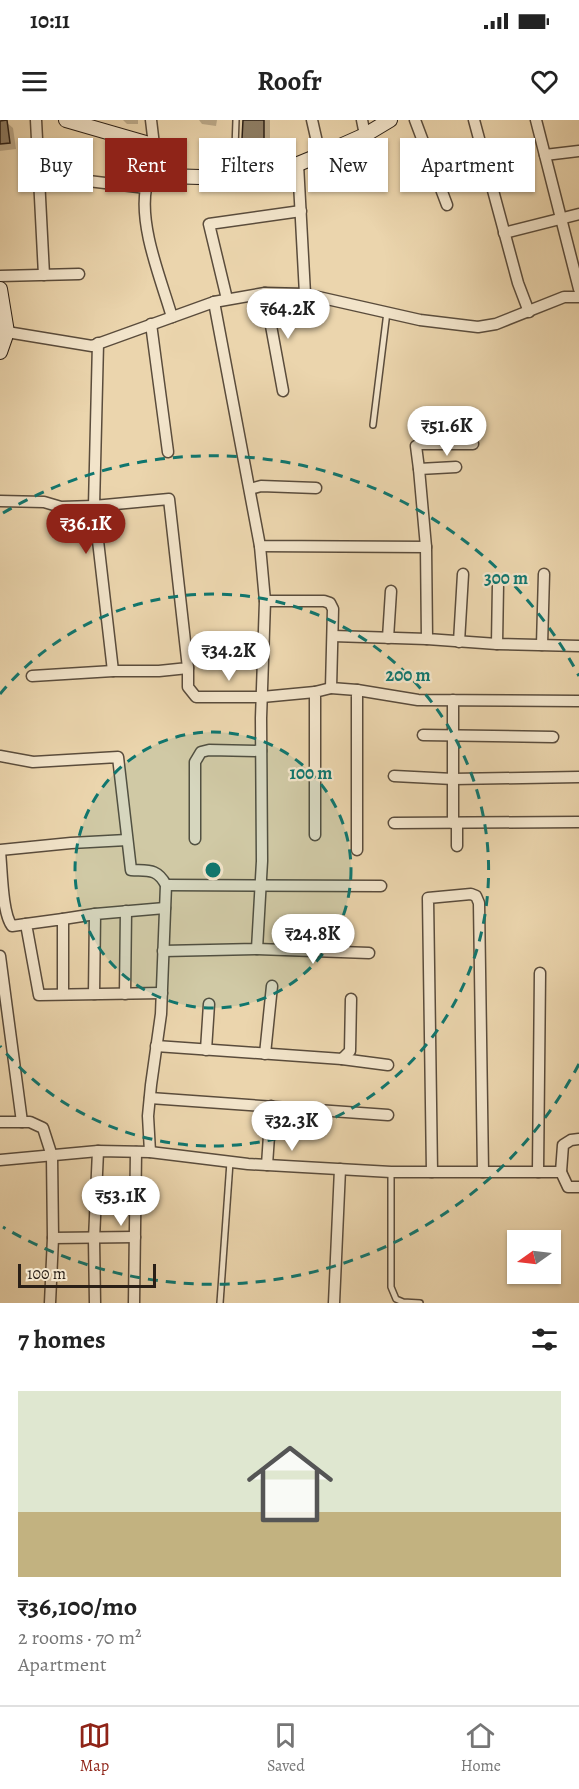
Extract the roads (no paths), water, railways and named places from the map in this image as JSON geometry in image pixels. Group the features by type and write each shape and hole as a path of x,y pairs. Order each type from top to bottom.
{"street":[{"path":"36,120 37,138"},
{"path":"66,120 127,138"},
{"path":"151,120 153,138"},
{"path":"312,120 316,138"},
{"path":"362,120 366,135"},
{"path":"359,138 390,120"},
{"path":"415,120 447,205"},
{"path":"474,120 518,284 529,312"},
{"path":"536,120 579,289"},
{"path":"544,155 579,151"},
{"path":"305,294 298,164 308,160"},
{"path":"40,192 44,275"},
{"path":"146,192 147,231 172,317"},
{"path":"226,299 209,224 301,211"},
{"path":"504,233 579,214"},
{"path":"0,276 79,274"},
{"path":"0,289 7,332 0,352"},
{"path":"265,293 283,391"},
{"path":"7,332 92,346 214,302 265,293 305,294 420,320 478,327 496,324 564,297 579,297"},
{"path":"214,302 260,546 265,602 261,751 261,885 257,949"},
{"path":"151,324 168,452"},
{"path":"98,343 94,506 113,671"},
{"path":"427,639 426,547 416,446 420,444 473,444"},
{"path":"419,470 456,467"},
{"path":"250,489 261,486 316,488"},
{"path":"0,501 44,502 61,507 169,499 188,668 188,687 196,697 262,697 315,692 331,688 418,700 578,701"},
{"path":"260,546 426,547"},
{"path":"459,642 463,574"},
{"path":"542,645 544,574"},
{"path":"498,584 498,644"},
{"path":"388,638 391,591"},
{"path":"265,602 324,601 330,603 333,609 331,688"},
{"path":"333,636 579,646"},
{"path":"32,676 188,668"},
{"path":"357,690 357,850"},
{"path":"315,692 315,836"},
{"path":"453,700 453,823 457,824"},
{"path":"423,735 553,737"},
{"path":"195,839 195,762 201,752 208,750 261,751"},
{"path":"0,756 33,762 118,757 130,870 149,871 160,875 166,885 162,993 150,1098 150,1152"},
{"path":"394,776 579,777"},
{"path":"394,823 579,822"},
{"path":"457,824 457,846"},
{"path":"127,840 71,843 0,851 5,907 9,922 12,926 95,914 165,908"},
{"path":"166,885 381,886"},
{"path":"432,1172 428,898 471,894 476,896 479,903 483,1172"},
{"path":"125,994 126,911"},
{"path":"94,994 95,914"},
{"path":"63,919 63,994"},
{"path":"26,924 39,994 162,993"},
{"path":"163,951 257,949 369,952"},
{"path":"0,956 22,1122"},
{"path":"538,1172 540,973"},
{"path":"265,1054 272,986"},
{"path":"342,1059 350,1051 351,999"},
{"path":"206,1050 210,1004"},
{"path":"156,1046 342,1059 388,1065"},
{"path":"150,1098 388,1115"},
{"path":"267,1165 270,1106"},
{"path":"0,1122 30,1122 43,1128 52,1156 53,1238 50,1303"},
{"path":"579,1139 571,1140 563,1145 561,1172 568,1187 579,1186"},
{"path":"0,1160 98,1151 150,1152 230,1162 391,1172 561,1172"},
{"path":"95,1303 94,1239 98,1151"},
{"path":"134,1303 136,1152"},
{"path":"334,1303 340,1169"},
{"path":"53,1238 135,1237"}],"lane":[{"path":"235,138 236,120"},
{"path":"373,425 387,312"},
{"path":"220,1303 230,1162"},
{"path":"391,1172 391,1287 396,1299 403,1302 420,1303"}]}
